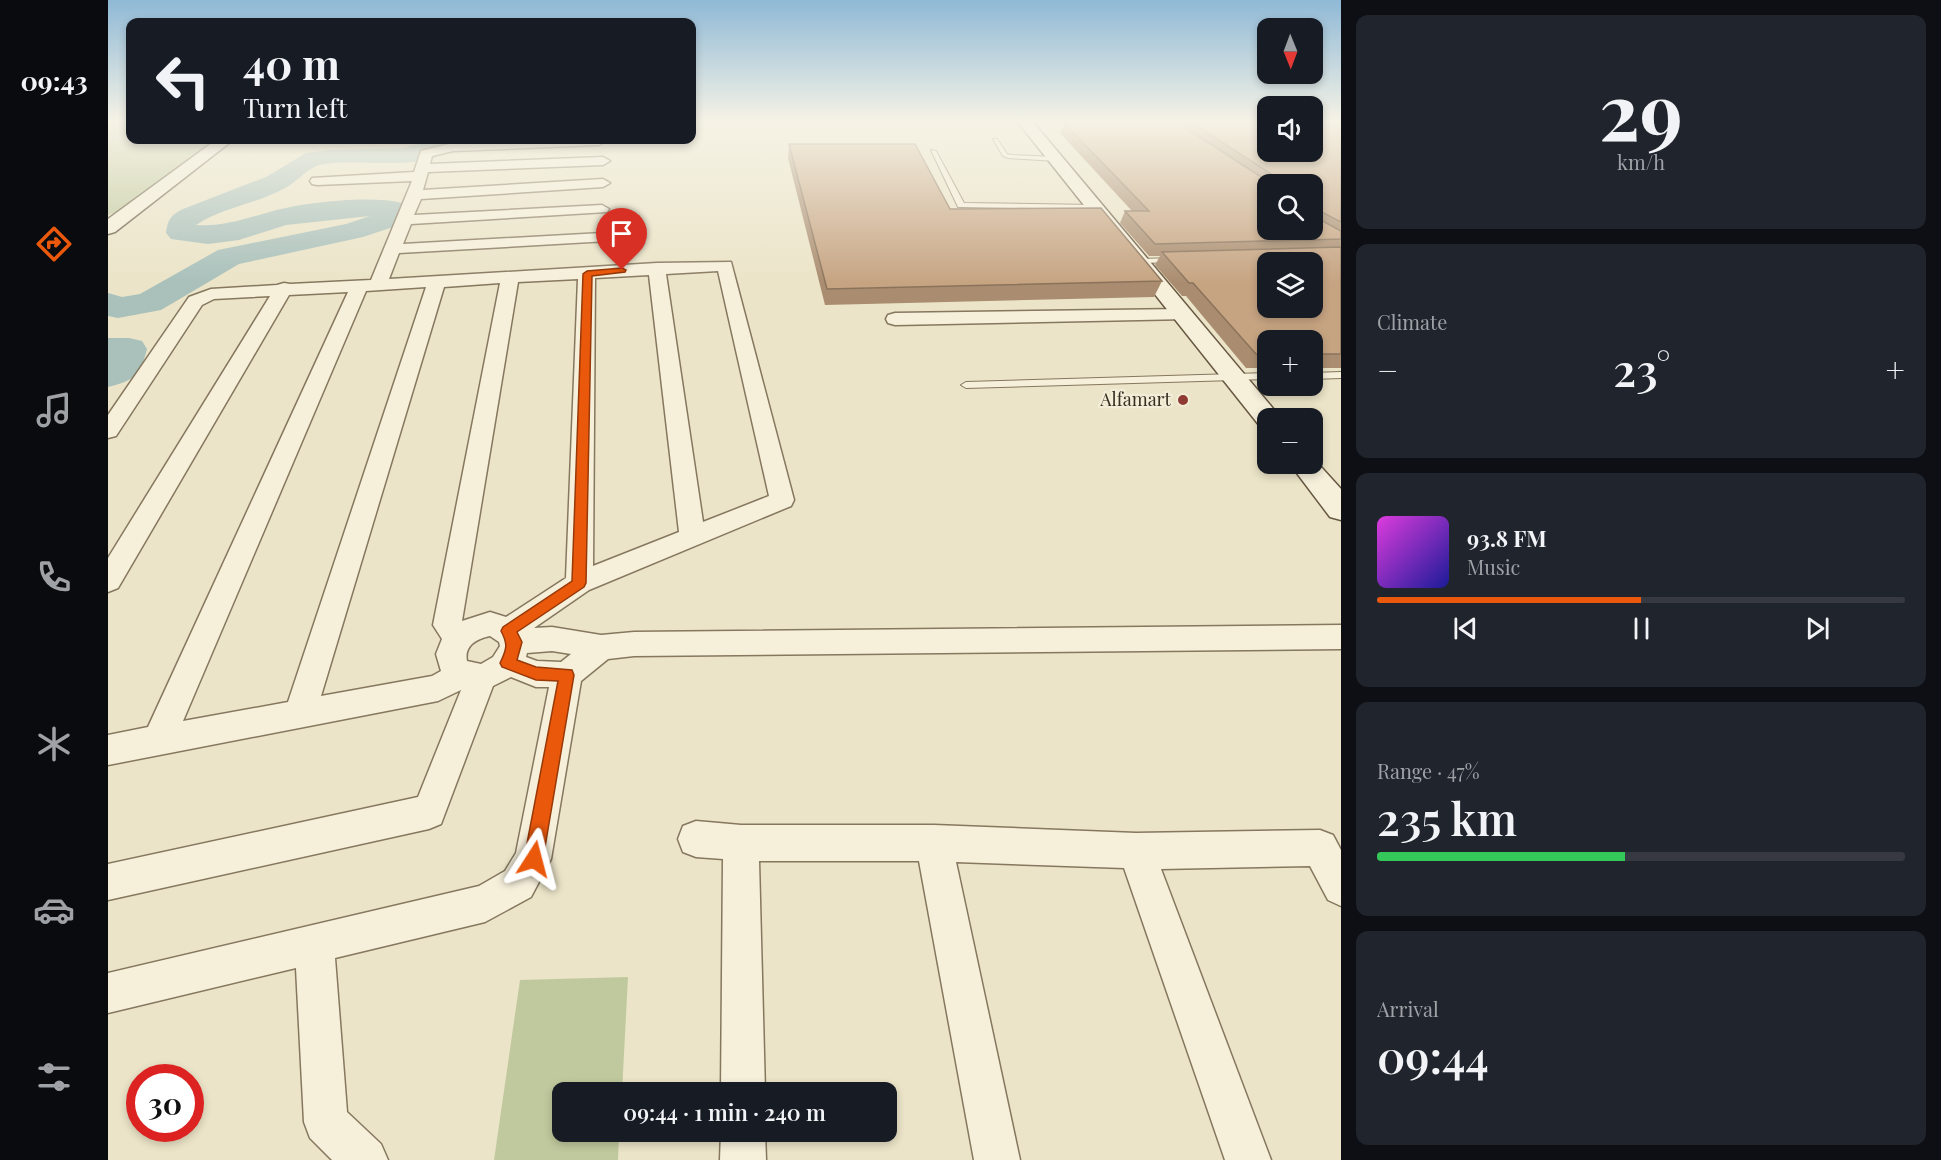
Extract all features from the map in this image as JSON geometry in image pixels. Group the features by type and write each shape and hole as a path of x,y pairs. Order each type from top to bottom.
{"street":[{"path":"108,228 178,175"},
{"path":"316,181 386,175"},
{"path":"159,739 369,284 391,249 422,175"},
{"path":"579,583 600,259 603,175"},
{"path":"1069,175 1259,408"},
{"path":"415,195 603,183"},
{"path":"404,220 602,209"},
{"path":"108,750 300,712 438,688 495,657 579,583 782,500 725,266 657,268 600,259 391,249"},
{"path":"108,431 195,301 211,294 284,288 510,278 600,259"},
{"path":"657,268 692,537"},
{"path":"459,637 447,625 510,278"},
{"path":"300,712 437,280"},
{"path":"108,581 120,538 284,288"},
{"path":"895,319 1182,315"},
{"path":"1312,474 1341,509"},
{"path":"108,882 429,812 495,657 501,626 479,626 459,637 452,647 450,657 453,667 495,657 552,639 601,647 634,644 1341,637"},
{"path":"108,993 485,903 518,884 534,859 567,675 601,647"},
{"path":"495,657 536,674 567,675"},
{"path":"696,839 741,843 934,843 1136,851 1320,848 1341,887"},
{"path":"741,843 743,1082"},
{"path":"934,843 997,1160"},
{"path":"1136,851 1248,1160"},
{"path":"314,942 326,1122 365,1160"},
{"path":"743,1142 743,1160"}],"lane":[{"path":"946,175 961,205 1095,207"},
{"path":"1140,261 1187,260"},
{"path":"1323,376 1341,375"},
{"path":"966,385 1257,376"}],"green space":[{"path":"108,175 169,175 119,211 108,215"},
{"path":"628,977 623,1082 552,1082 552,1142 619,1142 618,1160 494,1160 520,980"}],"building":[{"path":"797,175 932,175 950,209 1101,208 1162,281 827,289"},
{"path":"1114,175 1257,175 1257,240 1304,240 1155,244 1125,211 1149,211"},
{"path":"1323,175 1341,175 1341,222 1323,213"},
{"path":"1323,221 1341,231 1341,239 1323,239"},
{"path":"1341,247 1341,354 1323,354 1323,330 1257,330 1256,354 1193,283 1189,283 1162,252"}],"waterway":[{"path":"108,303 118,308 149,303 229,257 353,231 383,221 393,209 364,207 282,217 239,231 208,235 181,233 182,221 216,205 275,183 286,175"},
{"path":"108,349 129,349 123,368 108,375"}],"place":[{"name":"Alfamart","path":"1183,400"}],"route":[{"path":"534,859 567,675 536,674 508,663 514,652 515,642 508,631 579,583 587,274 622,270"}]}
